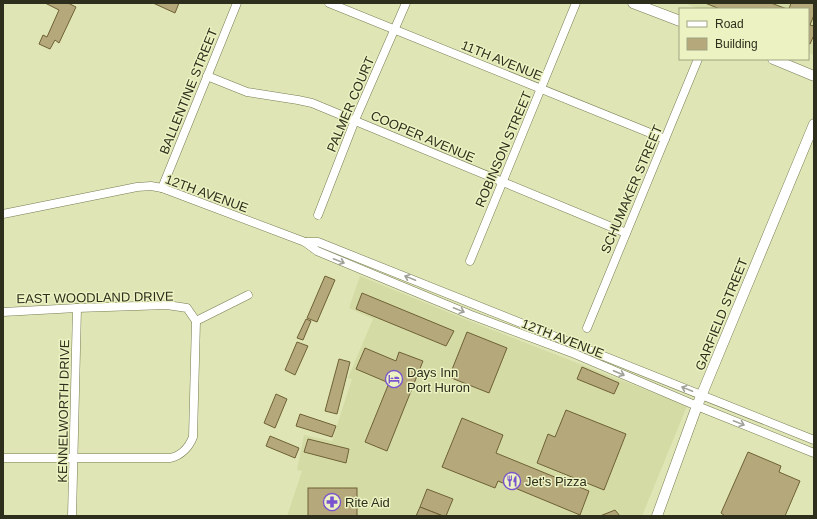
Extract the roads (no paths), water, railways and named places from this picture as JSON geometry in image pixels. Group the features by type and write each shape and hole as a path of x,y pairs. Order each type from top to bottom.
{"street":[{"name":"BALLENTINE STREET","path":"162,188 237,3"},
{"name":"11TH AVENUE","path":"329,3 665,138"},
{"name":"PALMER COURT","path":"318,215 356,120 406,3"},
{"name":"ROBINSON STREET","path":"470,261 576,3"},
{"path":"633,3 679,21"},
{"name":"SCHUMAKER STREET","path":"587,328 698,60"},
{"path":"775,60 814,76"},
{"name":"COOPER AVENUE","path":"207,76 247,92 312,103 347,119 356,120 626,233"},
{"name":"GARFIELD STREET","path":"657,516 697,406 814,124"},
{"name":"12TH AVENUE","path":"3,214 137,187 151,186 162,188 306,242 317,251 471,315 575,354 814,454"},
{"name":"12TH AVENUE","path":"306,242 318,242 814,440"},
{"path":"3,458 170,458 178,456 191,442 193,437 196,321 248,295"},
{"name":"EAST WOODLAND DRIVE","path":"3,312 167,305 187,308 196,321"},
{"name":"KENNELWORTH DRIVE","path":"72,516 77,308"}],"place":[{"name":"Days Inn Port Huron","path":"394,379"},
{"name":"Jet's Pizza","path":"512,481"},
{"name":"Rite Aid","path":"332,502"}]}
